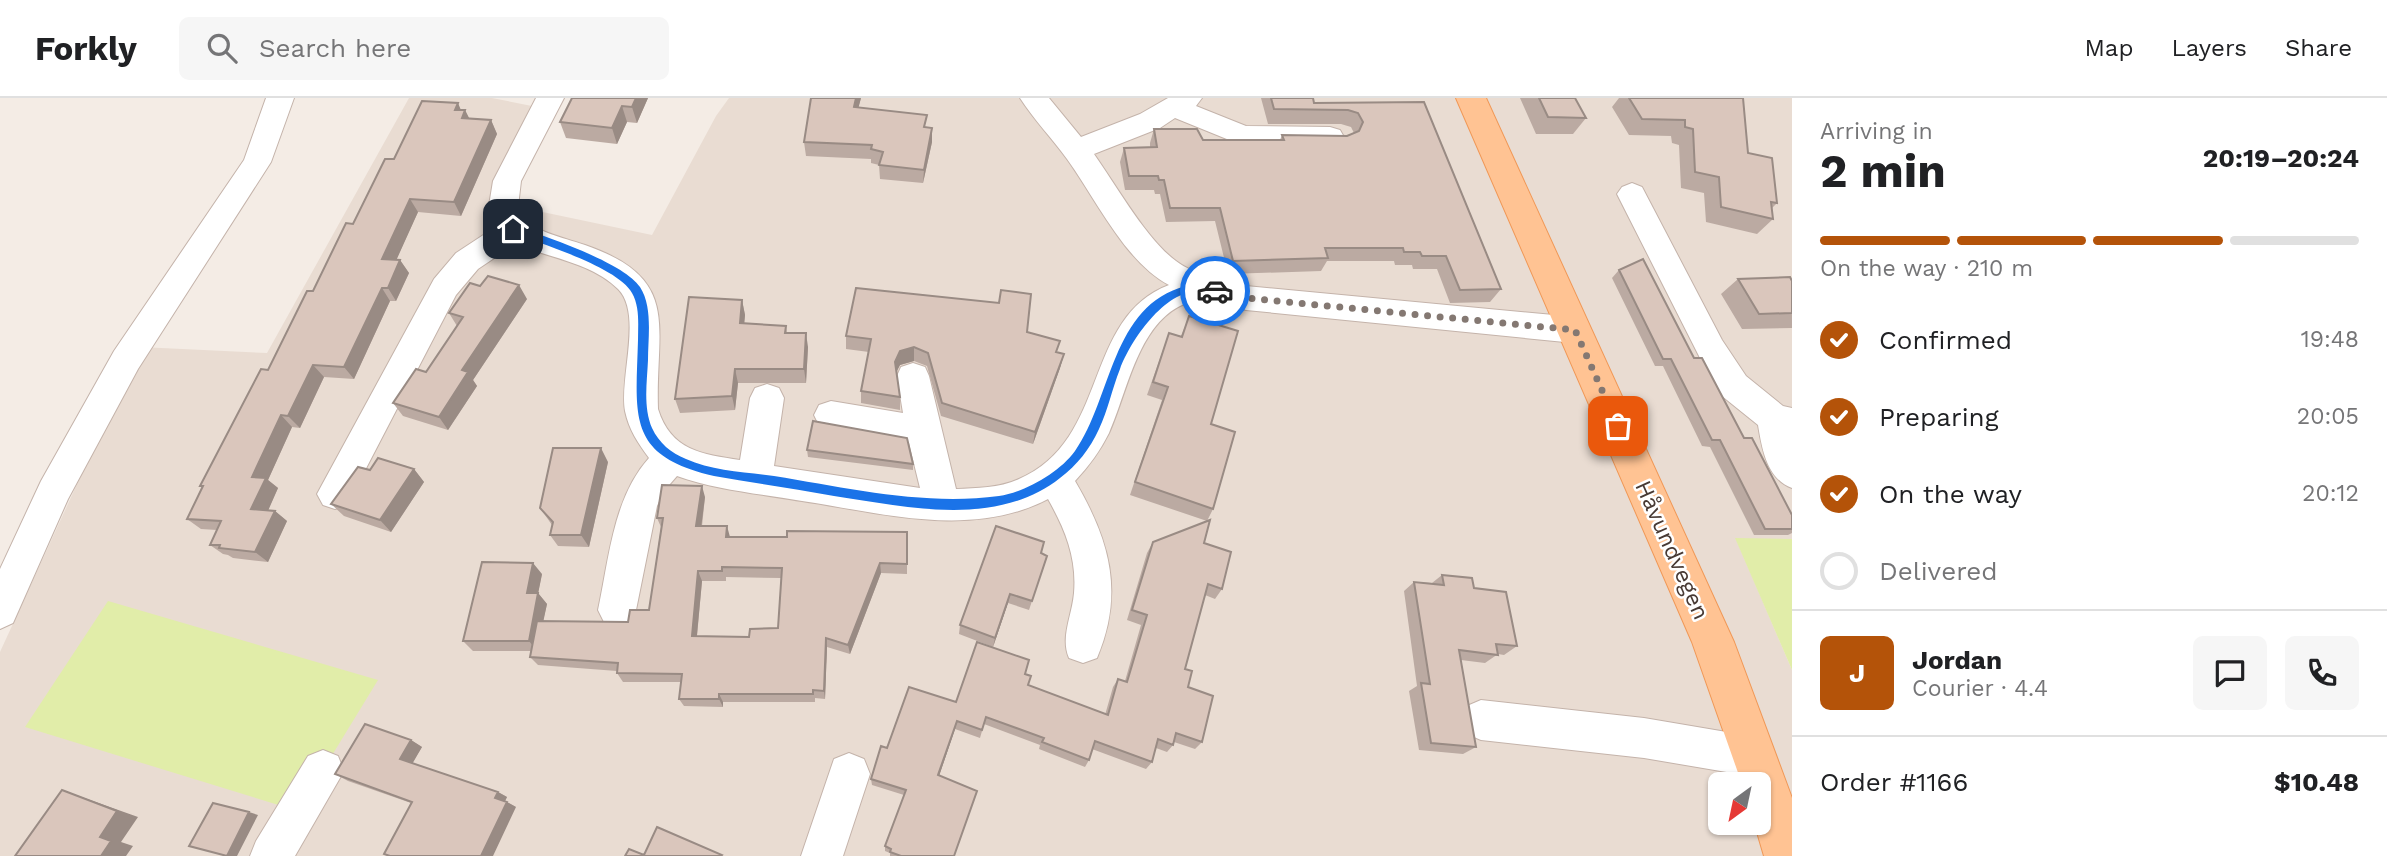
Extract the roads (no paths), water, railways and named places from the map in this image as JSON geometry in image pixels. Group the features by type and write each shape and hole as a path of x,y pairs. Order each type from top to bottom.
{"main road":[{"name":"Håvundvegen","path":"1471,98 1713,642 1756,758 1788,856"}],"street":[{"path":"0,611 53,492 126,360 257,162 281,98"},
{"path":"550,98 507,181 502,218 513,229 617,271 636,290 643,308 641,409 647,429 658,447 671,458 687,465 906,502 942,505 1006,500 1054,477 1076,457 1094,427 1116,366 1139,325 1164,300 1179,292 1199,287"},
{"path":"1034,98 1076,150 1146,250 1165,269 1199,287 1246,298 1575,330"},
{"path":"1076,150 1150,121 1182,102 1244,136 1340,137"},
{"path":"1632,194 1716,358 1734,386 1783,420 1780,453 1792,473"},
{"path":"335,494 445,287 467,261 513,229"},
{"path":"913,376 923,431 942,505"},
{"path":"755,478 767,398"},
{"path":"831,415 923,431"},
{"path":"617,610 639,506 650,482 671,458"},
{"path":"1054,477 1079,519 1090,546 1095,575 1092,607 1083,645"},
{"path":"1481,720 1644,738 1756,758"},
{"path":"271,856 323,771"},
{"path":"822,856 849,774"}]}
